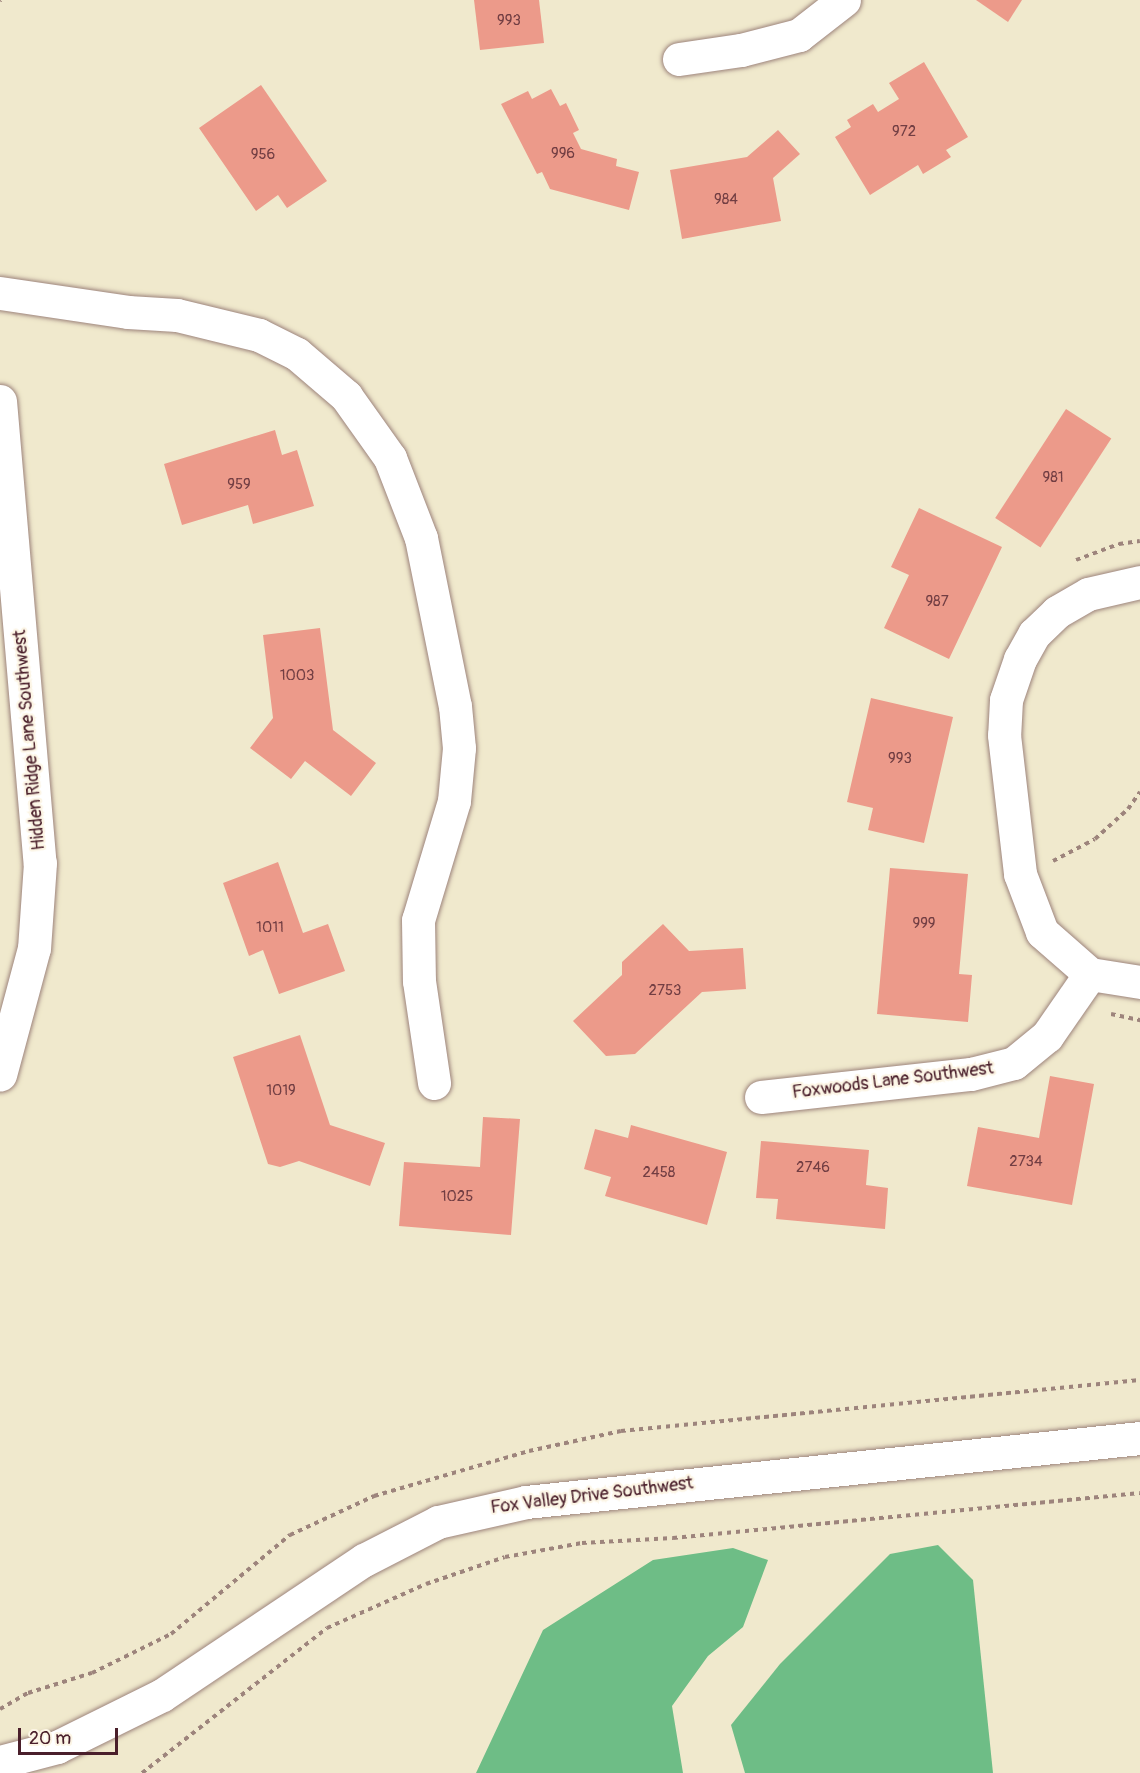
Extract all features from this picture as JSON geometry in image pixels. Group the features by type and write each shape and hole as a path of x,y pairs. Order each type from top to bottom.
{"street":[{"path":"679,59 741,51 799,35 844,0"},
{"path":"0,293 128,312 177,315 259,335 297,354 346,396 390,458 421,538 455,706 459,748 454,801 418,920 419,981 434,1083"},
{"name":"Hidden Ridge Lane Southwest","path":"0,402 33,758 40,863 39,918 0,1075"},
{"path":"1140,582 1088,594 1057,612 1034,634 1020,659 1006,700 1004,735 1020,874 1042,932 1090,974 1140,982"},
{"name":"Foxwoods Lane Southwest","path":"761,1097 971,1074 1014,1063 1047,1036 1090,974"},
{"name":"Fox Valley Drive Southwest","path":"0,1762 57,1747 162,1695 364,1560 438,1522 526,1502 1140,1438"}],"path":[{"path":"1020,874 1066,856 1095,839 1128,809 1140,792"},
{"path":"142,1773 327,1628 426,1584 505,1557 582,1543 708,1535 1140,1493"}],"green space":[{"path":"938,1545 973,1580 993,1773 745,1773 731,1725 780,1664 890,1554"},
{"path":"733,1548 768,1560 743,1627 708,1656 672,1706 683,1773 476,1773 543,1630 653,1560"}],"building":[{"path":"474,0 539,0 544,43 480,50"},
{"path":"976,0 1022,0 1008,22"},
{"path":"924,62 968,137 946,150 951,157 923,174 918,165 870,195 835,137 851,127 847,120 873,104 878,112 899,99 889,83"},
{"path":"261,85 327,181 287,208 278,195 256,211 199,128"},
{"path":"551,89 560,106 566,103 579,130 573,133 581,149 617,159 616,166 639,172 629,210 550,189 542,172 537,174 501,104 528,91 532,99"},
{"path":"778,130 800,154 773,178 781,221 682,239 670,170 747,157"},
{"path":"1066,409 1111,438 1040,547 995,518"},
{"path":"275,430 282,455 297,450 314,506 253,524 248,505 182,525 164,464"},
{"path":"919,508 1002,547 949,659 884,628 909,575 891,567"},
{"path":"320,628 333,730 376,763 351,796 305,761 291,779 250,748 273,718 263,635"},
{"path":"871,698 953,717 924,843 868,830 873,808 847,802"},
{"path":"278,862 303,933 328,924 345,971 279,994 263,950 249,956 223,883"},
{"path":"890,868 968,874 959,974 972,975 968,1022 877,1014"},
{"path":"663,924 689,951 743,948 746,989 702,992 635,1054 606,1056 573,1021 622,975 622,962"},
{"path":"300,1035 330,1125 385,1143 370,1186 299,1161 280,1167 268,1164 233,1057"},
{"path":"1050,1076 1094,1084 1072,1205 967,1186 978,1127 1039,1138"},
{"path":"483,1117 520,1119 511,1235 399,1226 404,1162 480,1167"},
{"path":"631,1125 727,1152 707,1225 605,1196 611,1177 584,1169 595,1129 628,1138"},
{"path":"761,1141 869,1150 866,1185 888,1188 885,1229 776,1219 778,1199 756,1198"}]}
